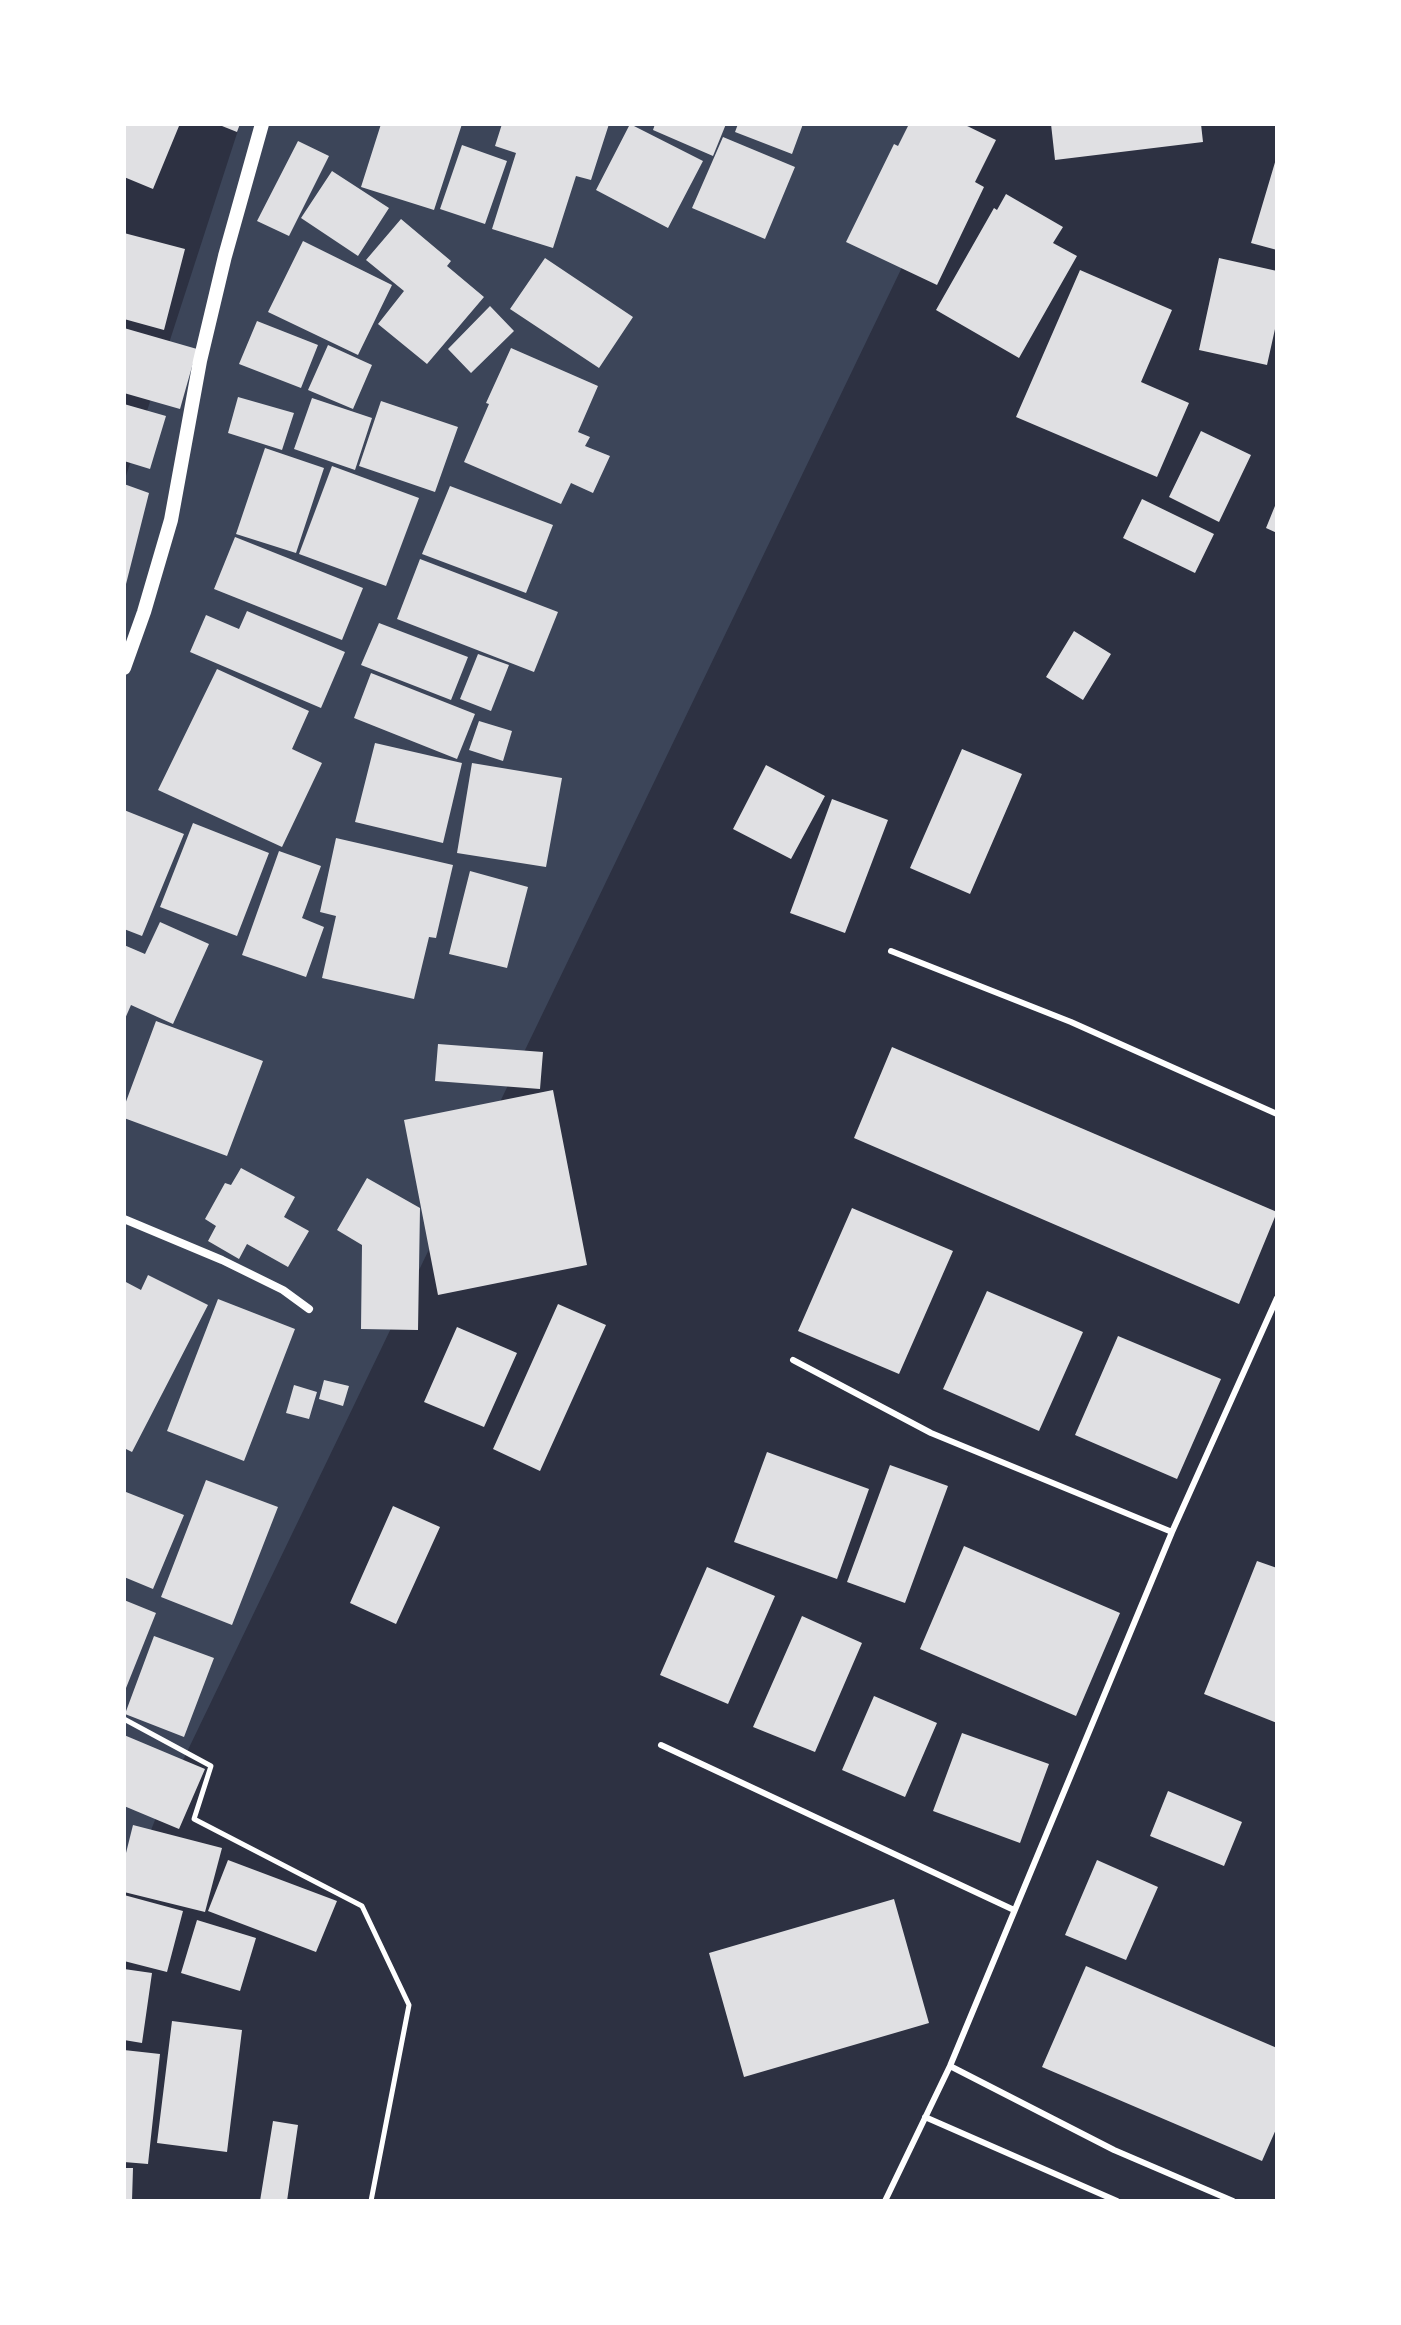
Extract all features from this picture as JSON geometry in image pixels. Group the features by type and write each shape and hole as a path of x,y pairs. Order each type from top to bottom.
{"street":[{"path":"124,668 171,520 200,361 262,124"},
{"path":"124,1219 222,1260 283,1290 309,1309"}],"lane":[{"path":"891,951 1071,1022 1277,1114"},
{"path":"885,2201 950,2066 1172,1532 1277,1298"},
{"path":"793,1360 931,1433 1172,1532"},
{"path":"661,1745 1014,1910"},
{"path":"950,2066 1114,2150 1233,2201"},
{"path":"925,2117 1117,2201"}],"path":[{"path":"124,1719 211,1766 194,1819 362,1906 409,2005 371,2201"}],"shaded area":[{"path":"240,124 971,124 159,1810 124,1898 124,482"}],"building":[{"path":"124,124 179,126 153,189 124,177"},
{"path":"217,124 240,124 237,132"},
{"path":"381,124 462,124 434,210 361,187"},
{"path":"502,124 609,124 591,180 576,176 553,248 492,229 516,153 495,146"},
{"path":"630,124 703,161 668,228 596,190"},
{"path":"655,124 726,124 713,156 653,130"},
{"path":"738,124 803,124 792,154 735,132"},
{"path":"909,124 963,124 996,140 975,182 984,187 937,285 846,242 894,144 898,146"},
{"path":"1051,124 1201,124 1203,142 1055,160"},
{"path":"723,137 795,167 765,239 692,208"},
{"path":"298,141 329,156 289,236 257,221"},
{"path":"462,145 507,161 485,224 440,209"},
{"path":"1277,159 1277,250 1251,243"},
{"path":"332,171 389,208 358,256 301,218"},
{"path":"1006,194 1063,227 1053,243 1077,256 1019,358 936,310 994,208 997,210"},
{"path":"401,219 451,261 447,266 484,297 427,364 378,324 404,291 366,260"},
{"path":"124,233 185,249 164,330 124,319"},
{"path":"303,241 392,285 358,355 268,312"},
{"path":"545,258 633,317 599,368 510,309"},
{"path":"1219,258 1277,271 1277,320 1267,365 1199,350"},
{"path":"1080,270 1172,310 1141,382 1189,403 1157,477 1016,417"},
{"path":"490,306 514,331 471,373 448,349"},
{"path":"257,321 318,345 301,388 239,364"},
{"path":"124,328 197,349 180,409 124,393"},
{"path":"328,345 372,365 353,409 308,390"},
{"path":"511,348 598,386 578,432 590,437 585,446 610,456 593,493 571,483 561,504 464,462"},
{"path":"238,397 294,413 282,450 228,433"},
{"path":"312,398 372,418 355,470 294,449"},
{"path":"381,401 458,427 435,492 359,466"},
{"path":"124,404 166,416 150,469 124,461"},
{"path":"1201,431 1251,455 1219,522 1169,497"},
{"path":"265,448 324,468 296,553 236,534"},
{"path":"332,466 419,498 386,586 299,554"},
{"path":"124,484 149,493 125,588 124,588"},
{"path":"450,486 553,525 526,593 422,554"},
{"path":"1142,499 1214,534 1195,573 1123,538"},
{"path":"1277,501 1277,533 1266,528"},
{"path":"235,537 363,588 342,640 214,589"},
{"path":"420,559 558,612 534,672 397,619"},
{"path":"247,611 345,652 321,708 190,652 206,615 239,629"},
{"path":"379,623 468,657 451,700 361,665"},
{"path":"1074,631 1111,654 1083,700 1046,677"},
{"path":"478,654 509,665 491,711 460,699"},
{"path":"217,669 309,711 292,749 322,763 282,847 158,790"},
{"path":"371,673 475,714 457,759 354,718"},
{"path":"479,721 512,731 503,761 469,750"},
{"path":"375,743 462,763 443,843 355,822"},
{"path":"962,749 1022,774 970,894 910,868"},
{"path":"472,763 562,778 546,867 457,853"},
{"path":"766,765 825,796 791,859 733,829"},
{"path":"832,799 888,820 845,933 790,913"},
{"path":"124,810 184,834 142,936 124,929"},
{"path":"193,823 269,853 237,936 160,907"},
{"path":"336,838 453,865 436,938 429,937 414,999 322,978 336,916 320,912"},
{"path":"279,851 321,866 302,918 324,927 306,977 242,955"},
{"path":"470,871 528,887 507,968 449,954"},
{"path":"160,922 209,944 173,1024 131,1005 124,1021 124,945 145,954"},
{"path":"156,1021 263,1061 227,1156 124,1118 124,1107"},
{"path":"438,1044 543,1052 540,1089 435,1081"},
{"path":"892,1047 1277,1212 1239,1304 854,1138"},
{"path":"553,1090 587,1265 438,1295 404,1120"},
{"path":"241,1168 295,1197 284,1217 309,1231 288,1267 247,1244 239,1259 208,1241 216,1226 205,1219 225,1183 231,1185"},
{"path":"367,1178 420,1208 418,1330 361,1329 362,1245 337,1230"},
{"path":"852,1208 953,1251 899,1374 798,1331"},
{"path":"148,1275 208,1305 132,1452 124,1448 124,1281 141,1290"},
{"path":"987,1291 1083,1332 1039,1431 943,1389"},
{"path":"218,1299 295,1329 244,1461 167,1431"},
{"path":"558,1304 606,1325 540,1471 493,1449"},
{"path":"457,1327 517,1353 484,1427 424,1402"},
{"path":"1118,1336 1221,1379 1177,1479 1075,1435"},
{"path":"324,1380 349,1386 343,1406 319,1399"},
{"path":"294,1385 317,1392 309,1419 286,1413"},
{"path":"767,1452 869,1489 837,1579 734,1542"},
{"path":"890,1465 948,1486 905,1603 847,1582"},
{"path":"206,1480 278,1507 232,1625 161,1597"},
{"path":"126,1492 184,1515 153,1589 124,1577"},
{"path":"393,1506 440,1527 396,1624 350,1603"},
{"path":"964,1546 1120,1613 1076,1716 920,1649"},
{"path":"1257,1561 1277,1568 1277,1723 1204,1694"},
{"path":"707,1567 775,1596 728,1704 660,1675"},
{"path":"124,1600 156,1613 124,1693"},
{"path":"802,1616 862,1643 815,1752 753,1727"},
{"path":"154,1636 214,1658 184,1737 125,1714"},
{"path":"874,1696 937,1723 905,1797 842,1770"},
{"path":"962,1733 1049,1764 1020,1843 933,1811"},
{"path":"124,1735 205,1769 179,1829 124,1806"},
{"path":"1168,1791 1242,1822 1224,1866 1150,1836"},
{"path":"133,1825 222,1848 205,1912 124,1892 124,1861"},
{"path":"228,1860 337,1901 316,1952 208,1911"},
{"path":"1097,1860 1158,1887 1126,1960 1065,1935"},
{"path":"124,1895 183,1911 167,1972 124,1961"},
{"path":"894,1899 929,2023 744,2077 709,1953"},
{"path":"197,1920 256,1938 240,1991 181,1973"},
{"path":"1086,1966 1277,2048 1277,2127 1262,2161 1042,2067"},
{"path":"124,1969 152,1973 142,2043 124,2040"},
{"path":"172,2021 242,2030 227,2152 157,2143"},
{"path":"124,2050 160,2054 148,2164 124,2162"},
{"path":"273,2121 298,2125 287,2201 260,2201"},
{"path":"124,2168 133,2168 132,2201 124,2201"}]}
